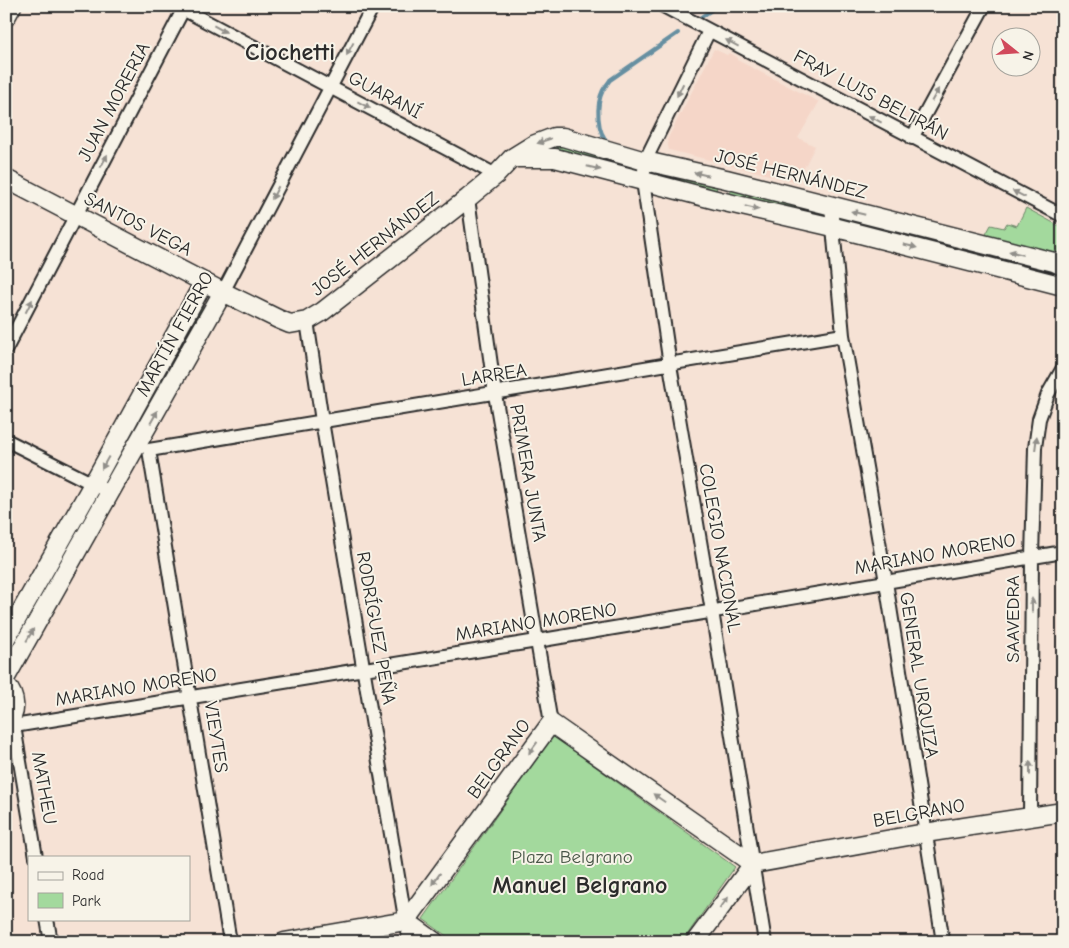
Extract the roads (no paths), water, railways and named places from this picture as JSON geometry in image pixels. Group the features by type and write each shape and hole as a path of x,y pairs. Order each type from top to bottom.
{"street":[{"path":"6,17 12,6"},
{"name":"MARTÍN FIERRO","path":"7,678 111,493 144,447 373,6"},
{"path":"912,138 984,6"},
{"name":"GUARANÍ","path":"182,7 330,88 496,175"},
{"name":"JUAN MORERIA","path":"6,349 182,7"},
{"name":"FRAY LUIS BELTRÁN","path":"670,8 709,31 1063,216"},
{"path":"645,161 709,31"},
{"name":"JOSÉ HERNÁNDEZ","path":"307,321 322,312 468,198 496,175 512,158 533,145 554,137 1054,262 1063,266"},
{"path":"512,158 555,158 1063,286"},
{"name":"COLEGIO NACIONAL","path":"645,161 643,181 670,365 765,942"},
{"name":"SANTOS VEGA","path":"6,179 223,292 290,324 307,321"},
{"path":"720,201 726,179"},
{"name":"PRIMERA JUNTA","path":"468,198 495,394 551,723"},
{"name":"GENERAL URQUIZA","path":"831,206 844,335 886,582 943,942"},
{"name":"MARTÍN FIERRO","path":"6,638 204,282"},
{"name":"RODRÍGUEZ PEÑA","path":"307,321 409,942"},
{"name":"LARREA","path":"144,447 495,394 844,335"},
{"name":"SAAVEDRA","path":"1030,817 1032,556 1035,448 1039,420 1048,394 1063,368"},
{"path":"120,436 144,447"},
{"path":"6,440 111,493"},
{"name":"VIEYTES","path":"144,447 190,697 230,942"},
{"name":"MARIANO MORENO","path":"9,724 537,641 1063,552"},
{"path":"7,678 15,708 9,724"},
{"name":"BELGRANO","path":"406,921 551,723 752,864 925,833 1063,812"},
{"name":"MATHEU","path":"9,724 36,856"},
{"path":"694,942 752,864"},
{"path":"47,920 51,942"},
{"path":"284,942 406,921 436,942"}],"waterway":[{"path":"697,20 717,6"},
{"path":"609,143 602,132 598,118 599,103 603,90 610,80 678,33"}],"district":[{"name":"Ciochetti","path":"290,52"},
{"name":"Manuel Belgrano","path":"580,885"}],"park label":[{"name":"Plaza Belgrano","path":"572,857"}]}
